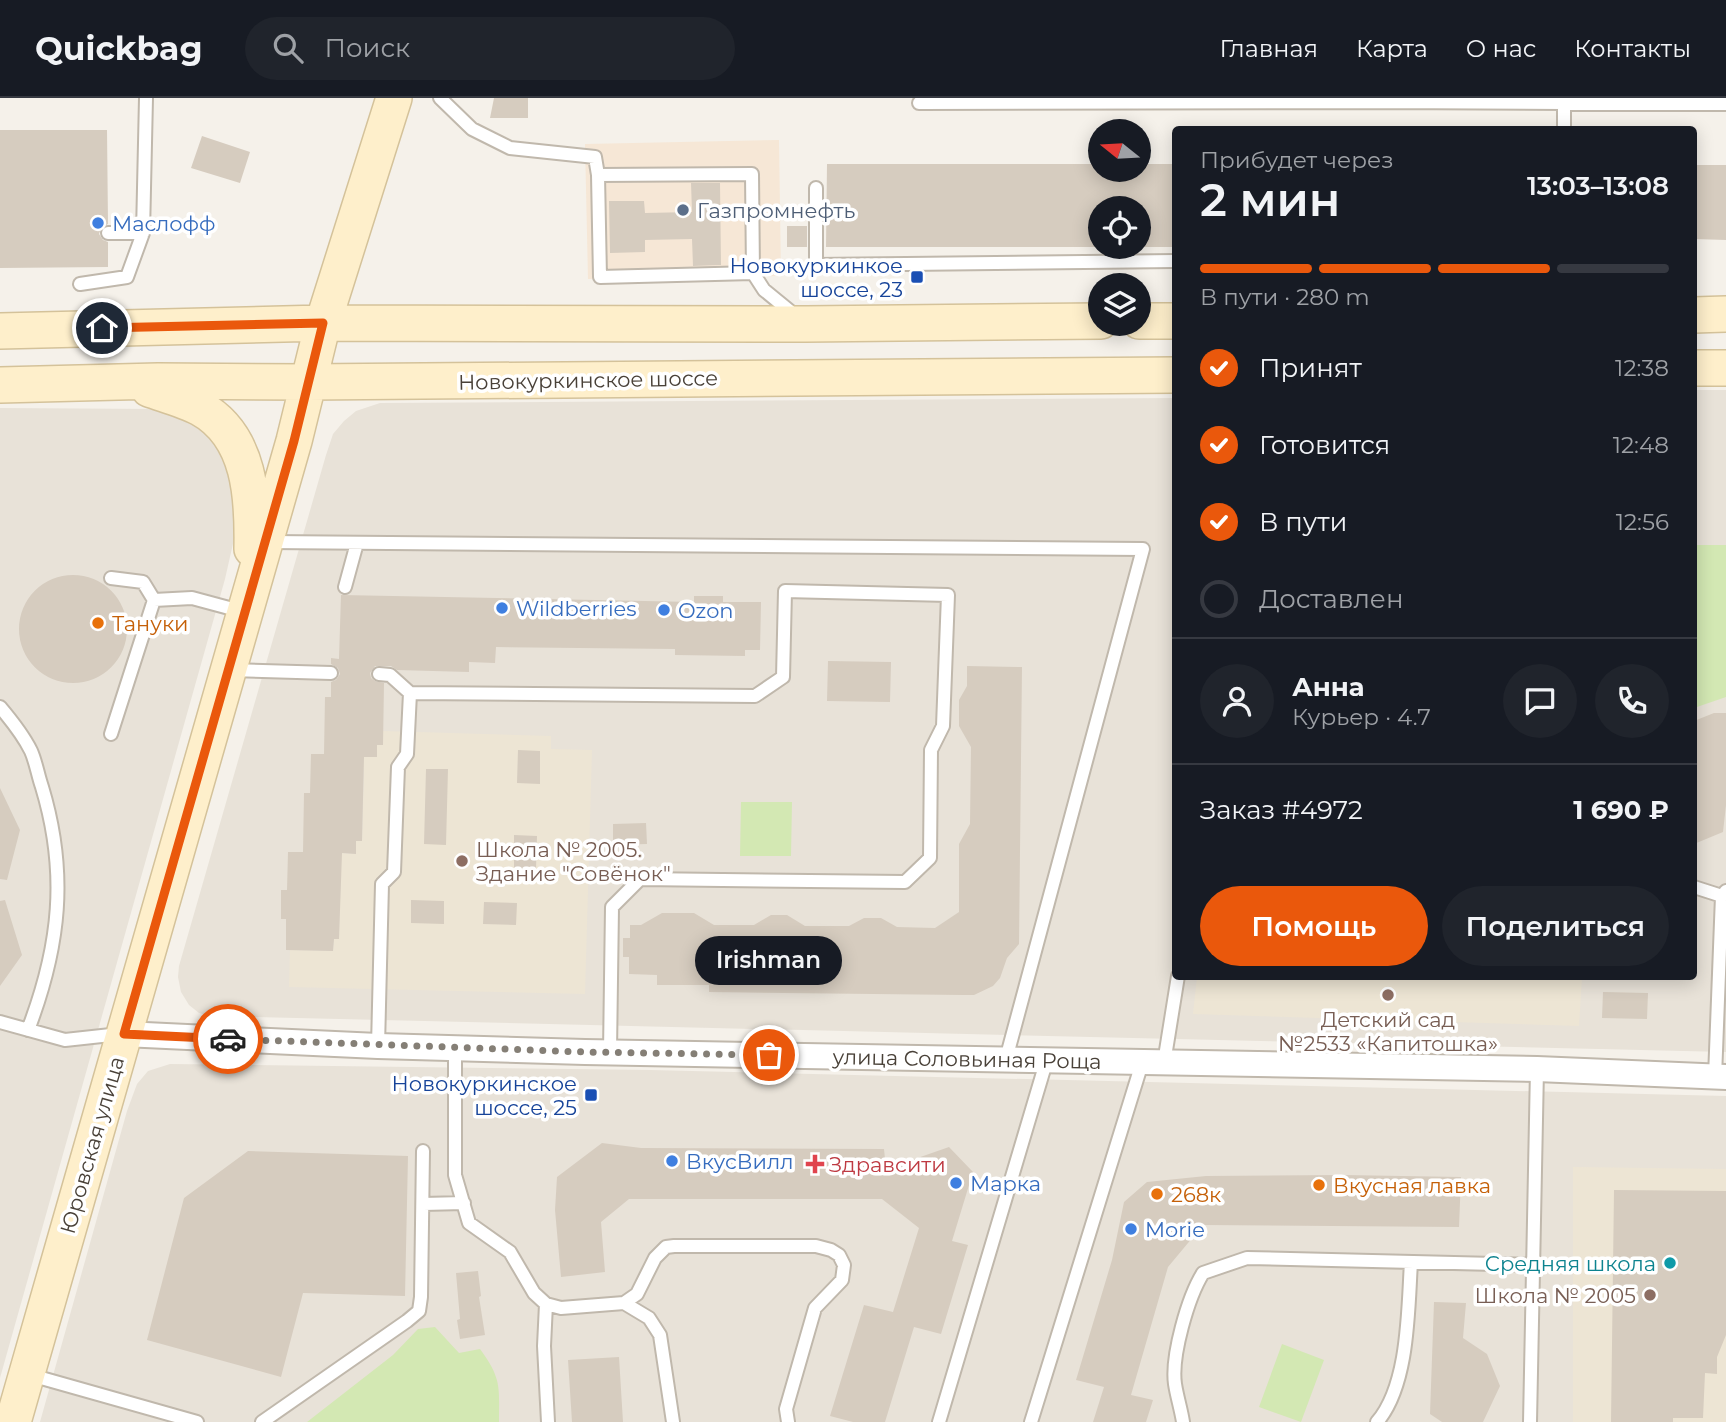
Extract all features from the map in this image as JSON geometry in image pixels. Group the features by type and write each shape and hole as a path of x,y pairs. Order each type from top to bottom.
{"main road":[{"name":"Юровская улица","path":"13,1422 265,542 323,323 394,98"},
{"path":"1697,315 1726,314"},
{"path":"0,331 323,323 806,324 1088,321"},
{"path":"1151,321 1172,321"},
{"path":"1697,368 1726,368"},
{"name":"Новокуркинское шоссе","path":"0,385 1172,374"},
{"path":"129,383 201,408 233,439 242,456 250,489 253,523 248,601"}],"street":[{"name":"улица Соловьиная Роща","path":"124,1034 378,1046 1537,1069 1720,1077"}],"lane":[{"path":"80,284 127,277 143,233 146,98"},
{"path":"440,98 472,129 510,148 595,157 598,175 600,276 753,274"},
{"path":"919,103 1386,100 1726,104"},
{"path":"1564,103 1564,126"},
{"path":"598,175 752,174 753,274 764,290 806,324"},
{"path":"816,188 816,265 1172,261"},
{"path":"108,233 143,233"},
{"path":"265,542 1143,549 1006,1059"},
{"path":"345,587 357,543"},
{"path":"111,578 143,582 155,600"},
{"path":"379,674 390,675 410,693 755,696 783,677 785,591 948,595 943,726 931,750 930,858 905,883 640,879 612,907 610,1052"},
{"path":"155,600 192,598 248,601"},
{"path":"111,734 155,600"},
{"path":"228,670 331,673"},
{"path":"378,1046 382,884 394,872 398,767 407,754 410,693"},
{"path":"0,707 31,752 48,809 58,864 58,912 40,994 28,1030"},
{"path":"1697,888 1724,893 1720,1077"},
{"path":"1031,1422 1153,1063 1177,980"},
{"path":"0,1022 65,1040 124,1034"},
{"path":"456,1047 455,1175 469,1223 510,1252 534,1293 546,1304 561,1308 624,1303 636,1294 650,1267 666,1247 816,1246 839,1255 845,1272 842,1280 815,1308 786,1409 788,1422"},
{"path":"939,1422 1047,1059"},
{"path":"1530,1422 1537,1069"},
{"path":"262,1422 419,1311 423,1151"},
{"path":"423,1204 464,1203"},
{"path":"1183,1422 1175,1385 1174,1364 1193,1289 1203,1273 1247,1258 1534,1265"},
{"path":"1377,1422 1384,1413 1401,1369 1406,1341 1410,1262"},
{"path":"624,1303 649,1318 660,1335 673,1422"},
{"path":"546,1304 544,1346 548,1422"},
{"path":"27,1374 197,1422"}],"shaded area":[{"name":"Газпромнефть","path":"779,140 781,276 588,279 585,144"},
{"path":"1697,390 1726,390 1726,1052 211,1016 199,1013 189,1005 181,992 179,966 326,455 333,434 344,421 356,411 380,403 1172,398 1172,980 1697,980"},
{"path":"0,408 157,409 209,426 234,471 237,526 225,579 0,1378"},
{"name":"Школа № 2005. Здание \"Совёнок\"","path":"383,731 551,736 551,749 592,750 585,994 289,987 290,950 333,951 334,939 339,938 341,869 335,853 356,854 356,841 362,841 364,771 358,757 377,757 377,745 383,745"},
{"name":"Детский сад №2533 «Капитошка»","path":"1197,980 1582,980 1579,1026 1193,1014"},
{"path":"170,1064 651,1070 1726,1096 1726,1422 40,1422 127,1111 137,1084 148,1071"},
{"name":"Школа № 2005","path":"1573,1167 1726,1169 1726,1422 1573,1422"}],"green space":[{"path":"1697,545 1726,545 1726,697 1697,707"},
{"path":"741,802 792,802 791,856 740,856"},
{"path":"435,1327 459,1353 480,1349 487,1359 498,1384 499,1422 307,1422 393,1355 418,1329"},
{"path":"1282,1344 1324,1360 1301,1422 1259,1407"}],"building":[{"path":"494,98 528,98 528,118 490,118"},
{"path":"0,130 107,130 108,224 101,228 99,234 108,242 108,267 0,268"},
{"path":"202,136 250,152 240,183 191,168"},
{"path":"827,164 1088,164 1088,182 1152,182 1152,164 1172,164 1172,247 1151,247 1151,196 1088,196 1088,247 826,247"},
{"path":"1697,165 1726,165 1726,240 1697,239"},
{"path":"691,183 720,183 721,265 693,266 692,239 645,240 645,252 610,253 609,201 644,201 645,213 692,212"},
{"path":"787,226 807,226 807,247 787,247"},
{"path":"73,575 94,579 111,591 123,608 127,629 123,650 111,667 94,679 73,683 52,679 35,667 23,650 19,629 23,608 35,591 52,579"},
{"path":"341,595 694,602 694,596 723,596 723,602 761,602 760,650 745,650 745,656 675,655 675,649 496,647 495,663 469,662 469,672 397,670 391,666 375,666 370,673 371,678 384,683 383,745 377,745 377,757 364,757 362,841 356,841 356,854 342,853 339,939 334,939 333,951 286,950 286,919 281,919 281,890 287,890 288,852 303,852 304,793 310,793 311,754 324,754 325,697 331,697 331,682 340,674 338,668 331,664 331,658 339,659"},
{"path":"828,661 891,662 890,702 827,701"},
{"path":"967,666 1022,667 1019,944 1007,958 1000,978 993,986 974,995 709,992 709,985 657,985 657,975 629,974 629,957 623,957 623,938 630,938 630,925 641,925 662,913 694,913 714,925 754,925 771,915 787,915 805,926 849,926 864,918 881,918 897,927 935,928 959,912 959,844 970,824 971,747 959,726 959,700 967,686"},
{"path":"1714,713 1726,713 1726,805 1723,832 1697,843 1697,720"},
{"path":"518,750 540,751 540,784 517,783"},
{"path":"426,769 448,769 446,845 424,844"},
{"path":"0,788 20,830 7,880 0,879"},
{"path":"646,823 647,844 613,845 613,824"},
{"path":"514,835 537,836 536,869 514,869"},
{"path":"5,900 22,955 0,986 0,901"},
{"path":"411,900 444,901 444,924 411,923"},
{"path":"484,902 517,903 516,925 483,924"},
{"path":"1603,992 1648,993 1647,1019 1602,1018"},
{"path":"602,1143 641,1148 884,1149 886,1169 949,1147 973,1172 952,1241 968,1245 941,1334 914,1327 885,1422 853,1422 830,1416 864,1305 893,1312 919,1228 882,1199 629,1199 601,1222 605,1272 561,1277 555,1210 557,1177"},
{"path":"248,1151 408,1156 405,1296 303,1293 281,1377 147,1340 184,1198"},
{"path":"1206,1176 1461,1177 1459,1227 1203,1225 1168,1267 1131,1395 1153,1400 1146,1422 1093,1422 1104,1387 1076,1380 1112,1260 1124,1202 1147,1182"},
{"name":"Школа № 2005","path":"1614,1190 1726,1191 1726,1335 1717,1357 1717,1374 1705,1373 1703,1418 1673,1418 1673,1422 1611,1422"},
{"path":"478,1271 485,1335 460,1339 456,1273"},
{"path":"1434,1302 1466,1303 1463,1338 1487,1354 1500,1386 1483,1422 1442,1422 1430,1414"},
{"path":"619,1357 623,1422 572,1422 568,1360"}],"way so far":[{"path":"228,1039 378,1046 769,1055"}],"place":[{"name":"Газпромнефть","path":"683,210"},
{"name":"Маслофф","path":"98,223"},
{"name":"Новокуркинкое шоссе, 23","path":"917,277"},
{"name":"Wildberries","path":"502,608"},
{"name":"Ozon","path":"664,610"},
{"name":"Тануки","path":"98,623"},
{"name":"Школа № 2005. Здание \"Совёнок\"","path":"462,861"},
{"name":"Детский сад №2533 «Капитошка»","path":"1388,995"},
{"name":"Irishman","path":"769,1055"},
{"name":"Новокуркинское шоссе, 25","path":"591,1095"},
{"name":"ВкусВилл","path":"672,1161"},
{"name":"Здравсити","path":"815,1164"},
{"name":"Марка","path":"956,1183"},
{"name":"Вкусная лавка","path":"1319,1185"},
{"name":"268к","path":"1157,1194"},
{"name":"Morie","path":"1131,1229"},
{"name":"Средняя школа","path":"1670,1263"},
{"name":"Школа № 2005","path":"1650,1295"}],"route":[{"path":"102,328 323,323 294,441 124,1034 228,1039"}]}
